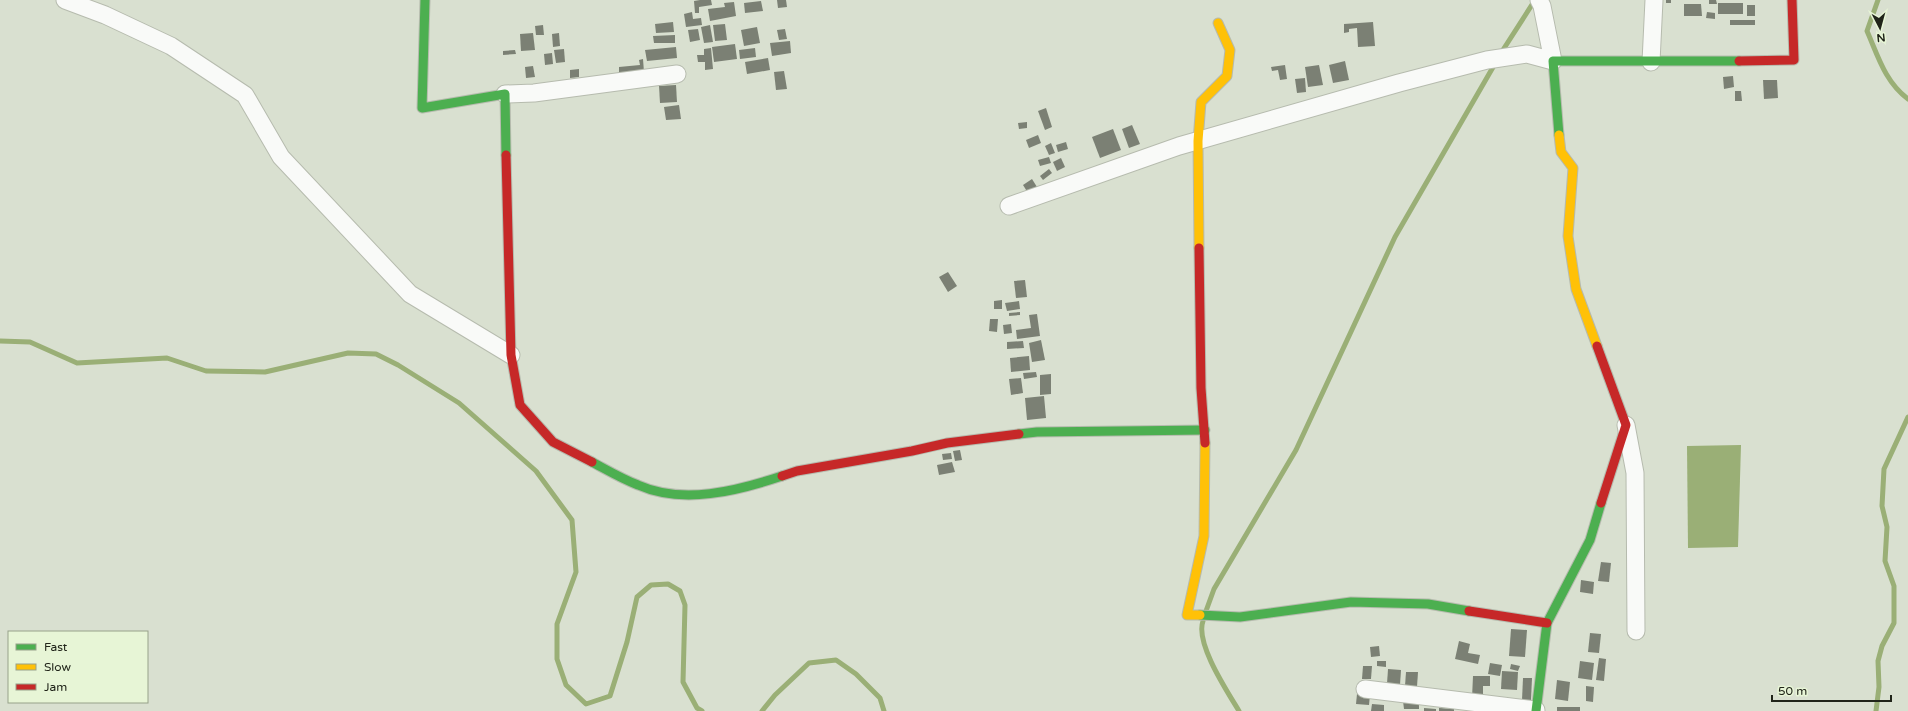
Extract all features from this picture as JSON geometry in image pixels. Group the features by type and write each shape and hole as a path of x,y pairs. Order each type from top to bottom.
{"street":[{"path":"65,0 105,15 171,46 245,95 281,157 410,294 511,355"},
{"path":"426,0 422,108 505,94 534,93 677,74"},
{"path":"1651,62 1654,0"},
{"path":"1009,206 1198,141 1399,83 1488,60 1527,54 1553,61 1651,62 1794,60 1792,0"},
{"path":"1541,3 1553,61 1561,152 1573,168 1568,236 1576,289 1626,425 1635,473 1636,631"},
{"path":"1218,23 1230,50 1227,76 1201,102 1198,141 1201,388 1205,430 1204,536 1187,615 1240,617 1359,602 1428,604 1547,623"},
{"path":"505,94 511,355 520,405 553,442 639,486 666,493 697,495 752,486 797,471 912,451 947,443 1037,432 1205,430"},
{"path":"1365,689 1536,710 1547,623 1590,540 1626,425"}],"shaded area":[{"path":"1741,445 1738,547 1688,548 1687,446"}],"building":[{"path":"711,0 712,5 699,7 699,13 695,13 694,1"},
{"path":"777,0 786,0 787,7 778,8"},
{"path":"1666,0 1671,0 1671,3 1666,3"},
{"path":"1709,0 1716,0 1717,4 1709,4"},
{"path":"761,1 763,11 745,13 744,3"},
{"path":"734,2 736,16 710,21 708,9 725,7 724,3"},
{"path":"1718,3 1743,3 1743,14 1718,14"},
{"path":"1684,4 1701,4 1702,16 1684,16"},
{"path":"1747,5 1755,5 1755,16 1747,16"},
{"path":"692,12 693,19 701,18 702,25 686,27 684,14"},
{"path":"1707,12 1715,13 1715,19 1706,18"},
{"path":"1730,20 1755,20 1755,25 1730,25"},
{"path":"673,22 674,32 656,33 655,24"},
{"path":"1373,22 1375,46 1358,47 1357,28 1349,29 1349,32 1344,33 1344,24"},
{"path":"725,24 727,40 715,41 713,25"},
{"path":"543,25 544,35 536,35 535,26"},
{"path":"710,25 713,42 704,43 701,27"},
{"path":"757,27 760,43 744,46 741,30"},
{"path":"698,29 700,40 690,42 688,30"},
{"path":"785,29 787,39 779,40 777,30"},
{"path":"533,33 535,50 521,51 520,34"},
{"path":"559,33 560,46 553,47 552,34"},
{"path":"675,35 675,43 654,43 653,36"},
{"path":"790,41 791,53 772,56 770,43"},
{"path":"735,44 737,59 714,62 712,47"},
{"path":"676,47 677,58 647,61 645,50"},
{"path":"711,48 713,69 705,70 705,62 698,62 697,55 704,55 704,49"},
{"path":"755,48 756,57 740,59 739,50"},
{"path":"564,49 565,62 556,63 554,50"},
{"path":"515,50 516,54 503,55 503,51"},
{"path":"552,53 553,64 545,65 544,54"},
{"path":"768,58 770,70 747,74 745,62"},
{"path":"643,59 644,72 619,74 619,67 640,65 639,60"},
{"path":"1345,61 1349,80 1333,83 1329,65"},
{"path":"1285,65 1287,79 1280,80 1278,70 1272,71 1271,67"},
{"path":"1319,65 1323,85 1308,87 1305,67"},
{"path":"533,66 535,77 526,78 525,67"},
{"path":"579,69 579,77 570,78 570,70"},
{"path":"784,71 787,89 776,90 774,72"},
{"path":"1733,76 1734,87 1724,89 1723,77"},
{"path":"1305,78 1306,92 1297,93 1295,79"},
{"path":"1763,80 1777,80 1778,98 1764,99"},
{"path":"676,85 677,102 660,103 659,86"},
{"path":"1735,91 1741,91 1742,101 1735,101"},
{"path":"679,105 681,119 666,120 664,107"},
{"path":"1046,108 1052,127 1045,130 1038,111"},
{"path":"1027,122 1027,128 1019,129 1018,123"},
{"path":"1132,125 1140,144 1129,148 1122,129"},
{"path":"1113,129 1121,150 1100,158 1092,137"},
{"path":"1038,135 1041,143 1029,148 1026,140"},
{"path":"1066,142 1068,149 1058,152 1056,145"},
{"path":"1051,143 1055,153 1049,155 1045,146"},
{"path":"1049,157 1051,163 1040,166 1038,160"},
{"path":"1061,158 1065,167 1057,171 1053,162"},
{"path":"1049,169 1052,173 1043,180 1040,176"},
{"path":"1032,179 1037,187 1028,193 1023,185"},
{"path":"948,272 957,286 948,292 939,277"},
{"path":"1025,280 1027,297 1016,298 1014,281"},
{"path":"1002,300 1002,309 994,309 994,301"},
{"path":"1019,301 1020,309 1007,311 1005,303"},
{"path":"1020,312 1020,315 1009,316 1009,313"},
{"path":"1037,314 1040,336 1017,339 1016,330 1031,328 1029,315"},
{"path":"990,319 998,319 997,332 989,331"},
{"path":"1011,324 1012,333 1004,334 1003,325"},
{"path":"1041,340 1045,360 1032,362 1029,343"},
{"path":"1023,341 1024,348 1007,349 1007,342"},
{"path":"1029,356 1030,370 1011,372 1010,358"},
{"path":"1036,372 1037,377 1024,379 1023,373"},
{"path":"1051,374 1051,394 1040,395 1040,375"},
{"path":"1021,378 1023,393 1011,395 1009,379"},
{"path":"1044,396 1046,418 1027,420 1025,398"},
{"path":"960,450 962,460 955,461 953,451"},
{"path":"951,453 952,459 943,460 942,454"},
{"path":"952,462 955,472 939,475 937,465"},
{"path":"1601,562 1611,563 1609,582 1598,581"},
{"path":"1581,580 1594,582 1593,594 1580,592"},
{"path":"1511,629 1527,630 1525,657 1509,656"},
{"path":"1590,633 1601,634 1599,653 1588,652"},
{"path":"1459,641 1470,644 1468,653 1480,655 1478,664 1455,659"},
{"path":"1379,646 1380,656 1371,657 1370,647"},
{"path":"1599,658 1606,659 1604,681 1596,680"},
{"path":"1377,661 1386,661 1386,667 1377,666"},
{"path":"1580,661 1594,663 1592,680 1578,678"},
{"path":"1490,663 1502,665 1500,676 1488,674"},
{"path":"1511,664 1520,666 1518,671 1510,669"},
{"path":"1363,666 1372,666 1371,679 1362,679"},
{"path":"1388,669 1401,670 1400,685 1387,684"},
{"path":"1502,671 1518,672 1517,690 1501,689"},
{"path":"1406,672 1418,672 1417,687 1405,686"},
{"path":"1473,676 1490,676 1490,686 1483,686 1483,699 1472,698"},
{"path":"1523,678 1532,678 1531,700 1522,700"},
{"path":"1557,680 1570,682 1568,701 1555,699"},
{"path":"1586,686 1594,687 1593,702 1586,701"},
{"path":"1357,694 1370,695 1369,705 1356,704"},
{"path":"1403,701 1419,701 1419,709 1404,709"},
{"path":"1372,704 1384,705 1384,711 1371,711"},
{"path":"1557,707 1580,707 1580,711 1557,711"},
{"path":"1424,708 1436,709 1436,711 1424,711"},
{"path":"1439,708 1454,709 1454,711 1439,711"}],"waterway":[{"path":"1501,53 1535,0"},
{"path":"1878,0 1867,31 1888,77 1893,85 1908,99"},
{"path":"1206,611 1214,589 1296,450 1395,237 1496,62"},
{"path":"0,341 30,342 77,363 167,358 206,371 265,372 348,353 376,354 398,365 459,403 536,471 572,520 576,572 557,624 557,659 566,685 586,704 610,696 627,642 637,597 651,585 668,584 680,591 685,605 683,682 697,708 702,711"},
{"path":"1876,711 1879,687 1878,661 1882,646 1894,623 1894,586 1885,561 1887,527 1882,506 1884,469 1908,417"},
{"path":"1203,621 1202,630 1208,654 1220,680 1239,711"},
{"path":"762,711 775,695 809,663 836,660 856,674 880,698 884,711"}],"traffic: fast":[{"path":"425,0 422,108 505,94 506,155"},
{"path":"1559,135 1553,61 1739,61"},
{"path":"1019,434 1037,432 1205,430"},
{"path":"592,462 638,485 655,491 673,494 710,494 729,491 782,476"},
{"path":"1536,711 1547,623 1590,540 1601,503"},
{"path":"1200,615 1240,617 1351,602 1428,604 1469,611"}],"traffic: slow":[{"path":"1199,248 1198,141 1201,102 1227,76 1230,50 1218,23"},
{"path":"1559,135 1561,152 1573,168 1568,236 1576,289 1597,346"},
{"path":"1200,615 1187,615 1204,536 1205,443"}],"traffic: jam":[{"path":"1739,61 1794,60 1792,0"},
{"path":"506,155 511,355 520,405 553,442 592,462"},
{"path":"1199,248 1201,388 1205,443"},
{"path":"1597,346 1626,425 1601,503"},
{"path":"782,476 797,471 912,451 947,443 1019,434"},
{"path":"1469,611 1547,623"}]}
